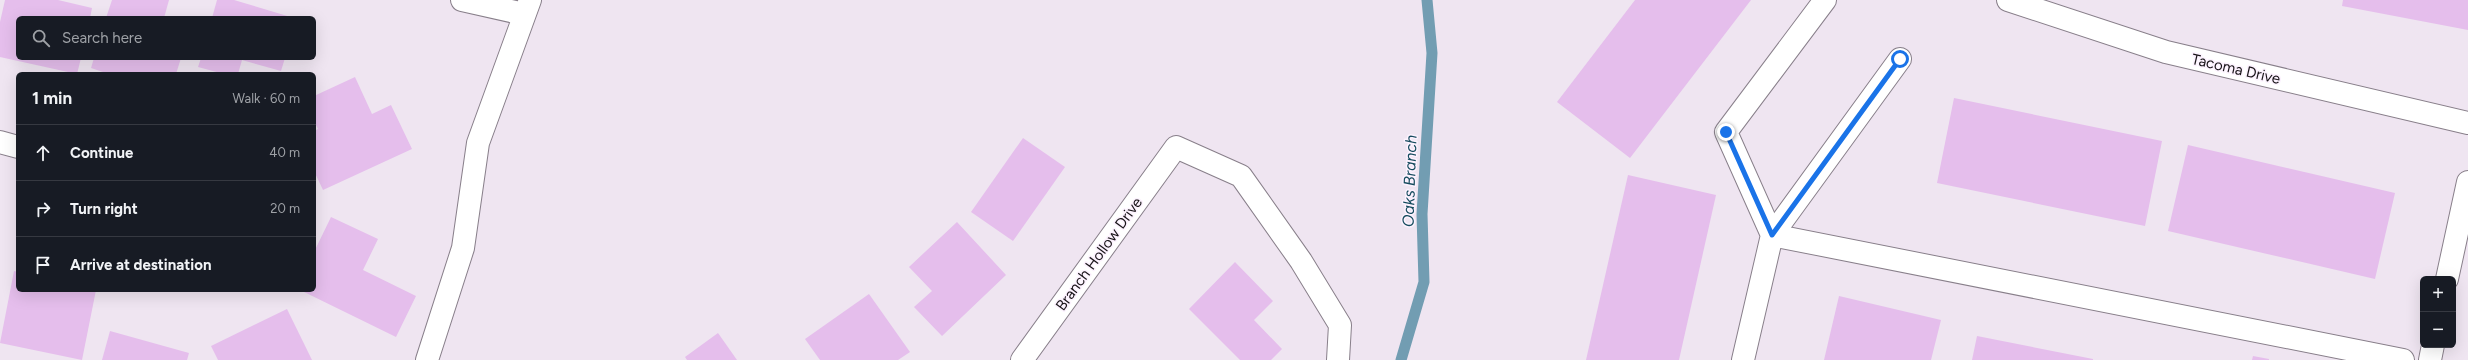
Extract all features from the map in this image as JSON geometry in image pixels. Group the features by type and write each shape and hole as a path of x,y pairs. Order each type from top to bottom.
{"street":[{"path":"427,360 463,248 478,143 527,7 462,0"},
{"path":"1772,235 1726,132 1825,0"},
{"name":"Tacoma Drive","path":"2014,1 2166,52 2468,123"},
{"path":"1744,360 1772,235 1900,59"},
{"path":"0,142 16,146"},
{"name":"Branch Hollow Drive","path":"1022,360 1176,147 1241,176 1302,261 1340,325 1338,360"},
{"path":"2448,276 2468,182"},
{"path":"1772,235 2403,360"},
{"path":"2430,360 2432,348"}],"building":[{"path":"5,0 58,0 92,8 90,16 16,16 16,60 80,60 78,72 68,72 0,57 0,22"},
{"path":"112,0 169,0 165,16 107,16"},
{"path":"217,0 234,0 287,16 213,16"},
{"path":"1635,0 1751,0 1630,158 1557,102"},
{"path":"2343,0 2468,0 2468,30 2342,6"},
{"path":"93,60 180,60 177,72 103,72 91,68"},
{"path":"200,60 242,60 239,72 217,72 198,67"},
{"path":"242,60 284,60 281,71"},
{"path":"355,77 372,114 391,105 412,149 323,190 316,175 316,130 318,129 316,125 316,95"},
{"path":"1954,98 2162,141 2145,226 1937,183"},
{"path":"1023,138 1065,167 1013,241 971,212"},
{"path":"2188,145 2395,193 2375,279 2168,231"},
{"path":"1628,175 1716,195 1679,360 1586,360"},
{"path":"331,217 378,239 363,270 416,296 396,337 304,292 316,292 316,248"},
{"path":"957,222 1006,275 942,336 914,307 932,291 909,267"},
{"path":"1235,262 1273,301 1254,320 1282,349 1271,360 1240,360 1189,309"},
{"path":"14,271 16,272 16,292 96,292 82,360 0,343"},
{"path":"869,294 910,352 898,360 820,360 805,339"},
{"path":"1839,296 1941,320 1931,360 1824,360"},
{"path":"287,309 312,360 218,360 211,346"},
{"path":"110,331 189,353 187,360 102,360"},
{"path":"718,333 737,360 687,360 685,357"},
{"path":"1977,336 2093,359 2093,360 1972,360"},
{"path":"2253,356 2269,359 2269,360 2252,360"}],"waterway":[{"name":"Oaks Branch","path":"1401,360 1424,282 1422,214 1432,53 1427,0"}],"route":[{"path":"1726,132 1772,235 1825,160 1900,59"}]}
